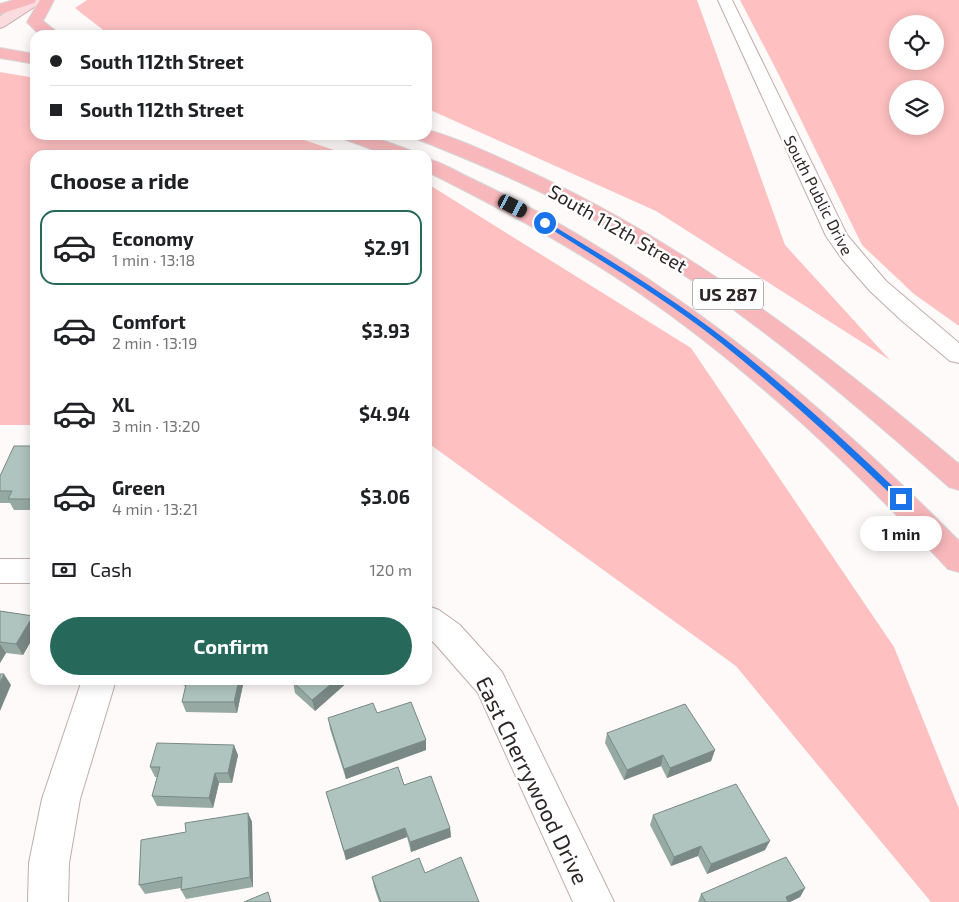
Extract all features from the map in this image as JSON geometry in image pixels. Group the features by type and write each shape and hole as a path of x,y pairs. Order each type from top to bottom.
{"main road":[{"path":"0,9 29,0"},
{"path":"44,30 35,22 47,0"},
{"path":"1,37 30,56"},
{"path":"0,65 30,65"},
{"name":"South 112th Street","path":"432,138 469,150 584,205 708,280 826,367 898,425 959,480"},
{"path":"364,140 391,150"},
{"name":"South 112th Street","path":"432,167 530,214 575,240 645,285 722,340 852,451 959,560"}],"street":[{"path":"1,37 38,0"},
{"name":"South Public Drive","path":"725,0 837,236 847,252 870,280 959,355"},
{"path":"0,571 30,571"},
{"name":"East Cherrywood Drive","path":"432,622 448,635 490,684 594,902"},
{"path":"48,902 49,863 61,799 97,685"}],"shaded area":[{"path":"87,0 697,0 785,245 890,360 656,211 432,111 432,30 103,30 75,8"},
{"path":"740,0 959,0 959,326 914,294 862,245"},
{"path":"0,72 30,77 30,140 304,140 334,150 30,150 30,425 0,425"},
{"path":"432,186 691,348 894,647 959,809 959,902 931,902 736,666 432,446"}],"building":[{"path":"14,446 30,446 30,499 8,499 12,491 0,491 0,476"},
{"path":"0,611 30,616 30,621 16,644 0,642"},
{"path":"0,674 4,674 0,683"},
{"path":"186,685 238,685 234,702 182,702"},
{"path":"296,685 330,685 312,700"},
{"path":"411,702 426,740 344,769 328,718 373,703 377,713"},
{"path":"685,704 715,750 670,768 663,755 627,770 607,733"},
{"path":"157,743 234,745 228,773 215,773 209,798 152,796 160,767 150,767"},
{"path":"398,767 404,785 431,776 450,828 410,842 405,828 344,851 326,792"},
{"path":"736,784 770,841 711,864 701,846 674,857 653,815"},
{"path":"248,813 250,877 181,890 182,877 139,885 141,840 186,832 185,823"},
{"path":"461,857 479,902 381,902 372,877 419,858 425,873"},
{"path":"786,857 805,888 786,897 788,902 706,902 701,894"},
{"path":"268,892 271,902 244,902"}],"route":[{"path":"545,223 645,285 722,340 823,425 901,499"}]}
